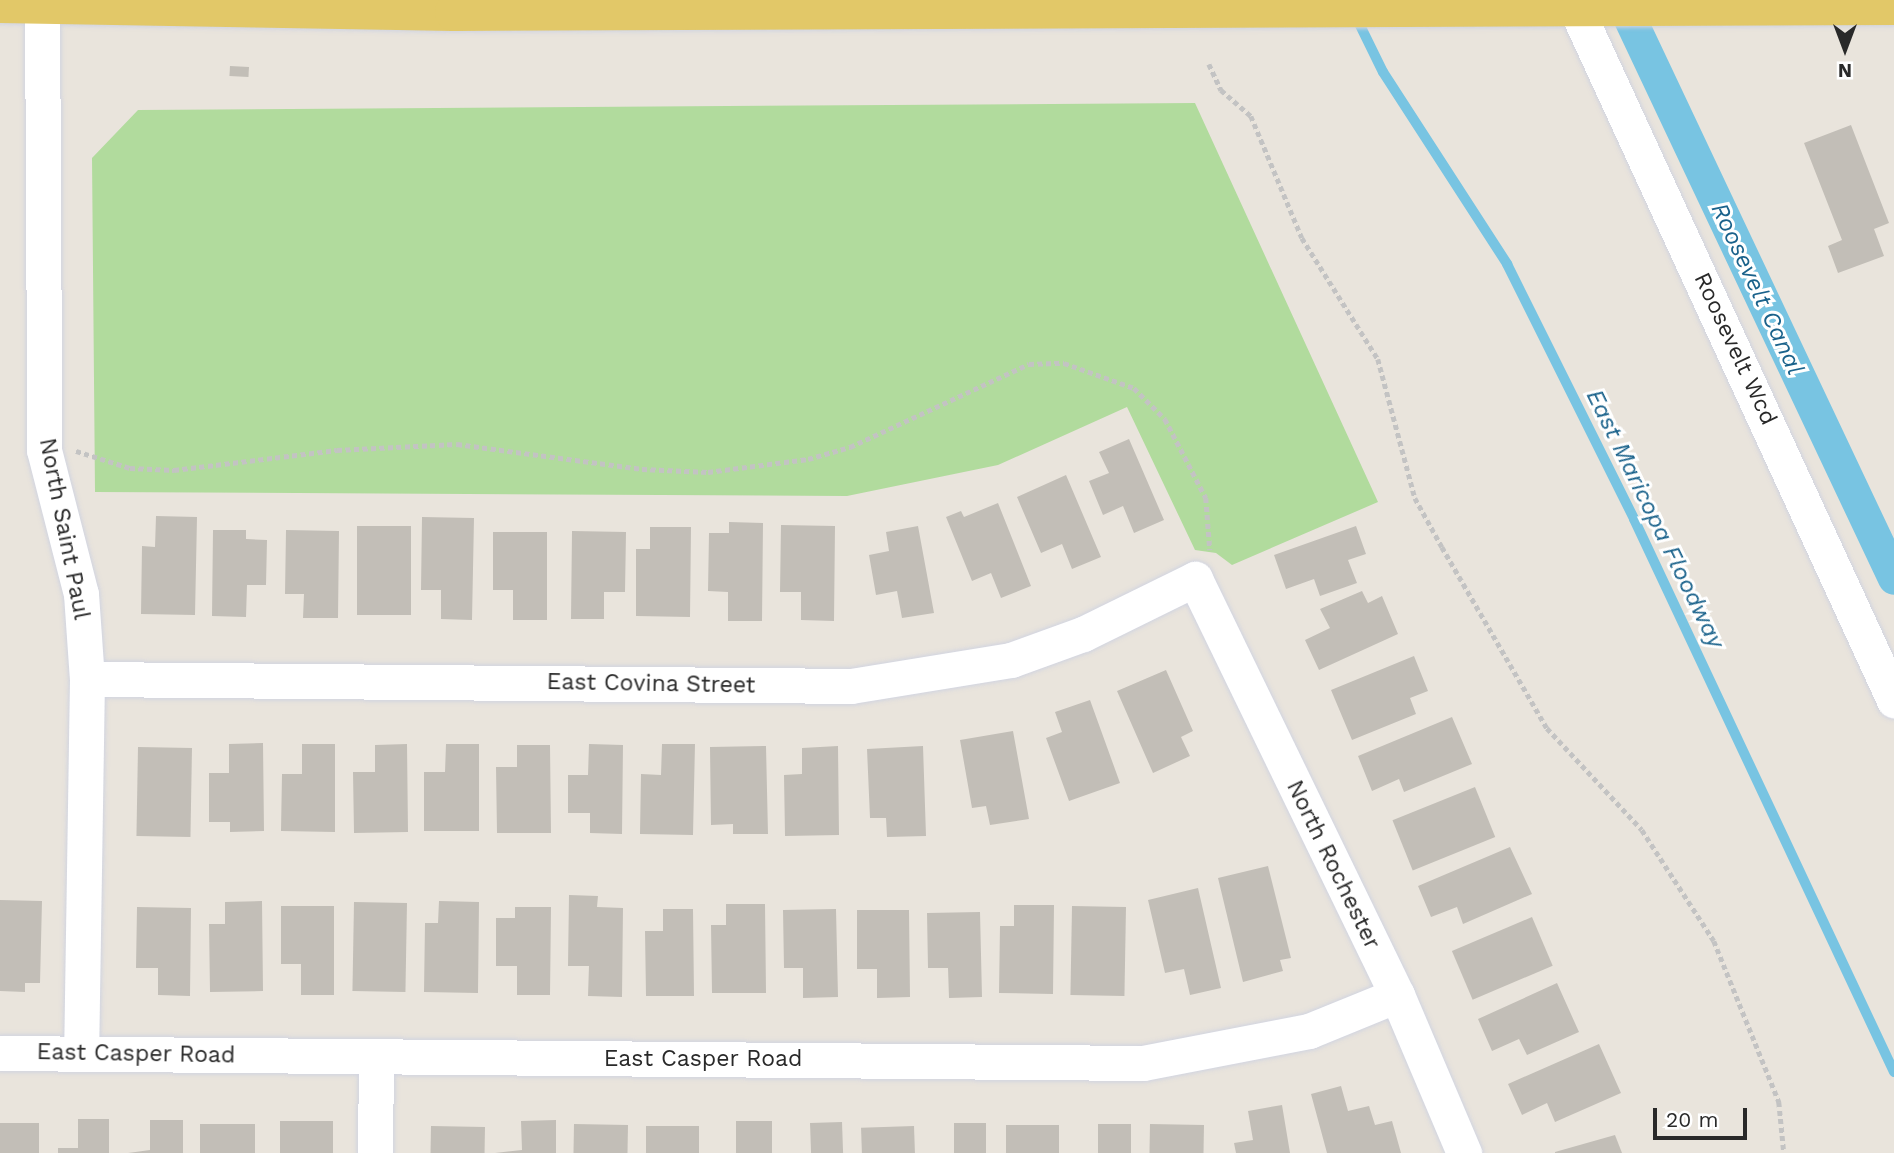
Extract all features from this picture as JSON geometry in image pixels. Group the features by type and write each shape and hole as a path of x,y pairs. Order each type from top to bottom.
{"main road":[{"path":"0,4 43,2 454,12 1140,5 1207,10 1472,9 1582,5 1638,8 1894,6"}],"street":[{"name":"North Saint Paul","path":"43,2 44,450 80,594 87,679 81,1053"},
{"name":"Roosevelt Wcd","path":"1582,5 1894,700"},
{"name":"East Covina Street","path":"87,679 851,686 1011,660 1083,634 1195,579"},
{"name":"North Rochester","path":"1195,579 1397,995 1464,1153"},
{"name":"East Casper Road","path":"0,1053 1143,1063 1309,1031 1397,995"},
{"path":"375,1153 376,1056"}],"path":[{"path":"1209,64 1221,90 1251,117 1302,238 1378,359 1415,498 1546,728 1642,830 1714,941 1779,1102 1784,1153"},
{"path":"44,450 75,450 130,468 174,470 337,450 457,444 642,469 708,472 808,459 850,447 1029,364 1064,363 1134,388 1165,419 1191,461 1212,534 1209,557 1195,579"}],"green space":[{"path":"1195,103 1378,502 1232,565 1216,553 1195,550 1127,407 998,465 847,496 95,492 92,158 138,110"}],"building":[{"path":"230,66 249,67 248,77 229,76"},
{"path":"1851,125 1889,223 1874,229 1884,256 1838,273 1828,246 1842,240 1804,143"},
{"path":"1129,439 1164,520 1134,533 1123,506 1103,515 1089,481 1109,473 1099,452"},
{"path":"1066,475 1101,557 1072,569 1062,544 1041,553 1017,497"},
{"path":"998,503 1031,586 1001,598 991,573 972,581 946,517 961,511 964,517"},
{"path":"156,516 197,517 195,615 141,614 142,546 155,547"},
{"path":"422,517 474,518 472,620 441,619 441,590 421,590"},
{"path":"729,522 763,523 762,621 728,621 728,592 708,591 709,533 729,533"},
{"path":"781,525 835,526 834,621 801,620 801,592 780,592"},
{"path":"357,526 411,526 411,615 357,615"},
{"path":"918,526 934,613 902,618 897,591 876,595 869,555 889,551 886,532"},
{"path":"1356,526 1366,554 1348,560 1357,583 1320,596 1314,579 1286,589 1274,555"},
{"path":"650,527 691,527 690,617 636,616 636,549 650,549"},
{"path":"213,530 246,530 246,539 267,540 266,585 247,585 246,617 212,616"},
{"path":"286,530 339,531 338,618 303,618 304,594 285,594"},
{"path":"572,531 626,532 625,592 604,592 604,619 571,619"},
{"path":"493,532 547,532 547,620 513,620 513,590 493,590"},
{"path":"1362,591 1368,603 1382,596 1398,634 1319,670 1305,640 1330,628 1320,609"},
{"path":"1414,656 1428,691 1410,698 1416,714 1352,740 1331,690"},
{"path":"1166,670 1193,731 1181,737 1190,756 1153,773 1117,691"},
{"path":"1090,700 1120,783 1069,801 1046,738 1062,732 1055,712"},
{"path":"1452,717 1472,764 1404,792 1399,779 1372,791 1358,756"},
{"path":"1013,731 1029,819 990,825 986,806 972,808 960,740"},
{"path":"263,743 264,831 230,832 230,822 209,822 209,773 229,773 229,744"},
{"path":"302,744 335,744 335,832 281,831 282,774 302,774"},
{"path":"407,744 408,832 354,833 353,772 375,772 375,745"},
{"path":"446,744 479,744 479,831 424,831 424,772 445,772"},
{"path":"589,744 623,745 622,834 590,833 590,813 568,813 568,775 588,775"},
{"path":"662,744 695,744 693,835 640,834 641,774 661,775"},
{"path":"517,745 550,745 551,833 497,833 496,767 517,767"},
{"path":"766,746 768,834 733,834 733,824 711,825 710,747"},
{"path":"838,746 839,835 785,836 784,775 802,774 802,748"},
{"path":"923,746 926,836 887,837 886,818 870,818 867,749"},
{"path":"138,747 192,748 190,837 136,836"},
{"path":"1475,787 1495,837 1413,870 1392,820"},
{"path":"1510,847 1532,894 1463,924 1457,907 1431,917 1418,886"},
{"path":"1268,866 1291,958 1280,960 1283,971 1243,982 1218,878"},
{"path":"1198,888 1221,988 1190,995 1184,969 1165,973 1148,900"},
{"path":"569,895 598,896 597,907 623,908 622,997 588,996 589,966 568,966"},
{"path":"0,900 42,901 40,983 25,983 25,992 0,991"},
{"path":"262,901 263,991 210,992 209,924 225,924 225,902"},
{"path":"439,901 479,902 478,993 424,992 425,923 438,923"},
{"path":"354,902 407,903 405,992 352,991"},
{"path":"726,904 765,904 766,993 712,993 711,925 726,925"},
{"path":"1014,905 1054,905 1053,994 999,993 1000,926 1014,926"},
{"path":"281,906 334,906 334,995 301,995 301,964 281,964"},
{"path":"1072,906 1126,907 1124,996 1070,995"},
{"path":"137,907 191,908 190,996 158,995 158,968 136,968"},
{"path":"515,907 551,907 550,995 517,995 517,966 496,966 496,918 515,918"},
{"path":"663,909 693,909 694,996 646,996 645,931 663,931"},
{"path":"836,909 838,997 803,998 803,968 784,968 783,910"},
{"path":"857,910 909,910 910,997 877,998 877,969 857,969"},
{"path":"980,912 982,997 949,998 948,968 928,968 927,913"},
{"path":"1532,917 1553,966 1473,1000 1452,951"},
{"path":"1557,983 1579,1032 1527,1055 1519,1039 1492,1051 1478,1019"},
{"path":"1599,1044 1621,1093 1555,1122 1547,1103 1522,1115 1508,1084"},
{"path":"1341,1086 1348,1111 1369,1106 1375,1125 1392,1121 1401,1153 1327,1153 1311,1094"},
{"path":"1282,1105 1290,1153 1236,1153 1234,1143 1253,1140 1248,1111"},
{"path":"78,1119 109,1119 109,1153 58,1153 58,1148 78,1148"},
{"path":"150,1120 183,1120 183,1153 128,1153 150,1150"},
{"path":"556,1120 556,1153 495,1153 522,1150 521,1121"},
{"path":"280,1121 333,1121 333,1153 280,1153"},
{"path":"736,1121 772,1121 772,1153 736,1153"},
{"path":"842,1122 843,1153 811,1153 810,1123"},
{"path":"0,1123 39,1123 39,1153 0,1153"},
{"path":"954,1123 986,1123 986,1153 954,1153"},
{"path":"200,1124 255,1124 255,1153 200,1153"},
{"path":"574,1124 628,1125 628,1153 573,1153"},
{"path":"1098,1124 1131,1124 1131,1153 1098,1153"},
{"path":"1150,1124 1204,1125 1204,1153 1149,1153"},
{"path":"1006,1125 1059,1125 1059,1153 1006,1153"},
{"path":"431,1126 485,1127 485,1153 431,1153"},
{"path":"646,1126 699,1126 699,1153 646,1153"},
{"path":"914,1126 915,1153 862,1153 861,1128"},
{"path":"1615,1135 1622,1153 1555,1153 1555,1152"}],"waterway":[{"name":"Roosevelt Canal","path":"1621,0 1894,578"},
{"name":"East Maricopa Floodway","path":"1356,17 1383,72 1507,264 1634,519 1894,1072"}]}
